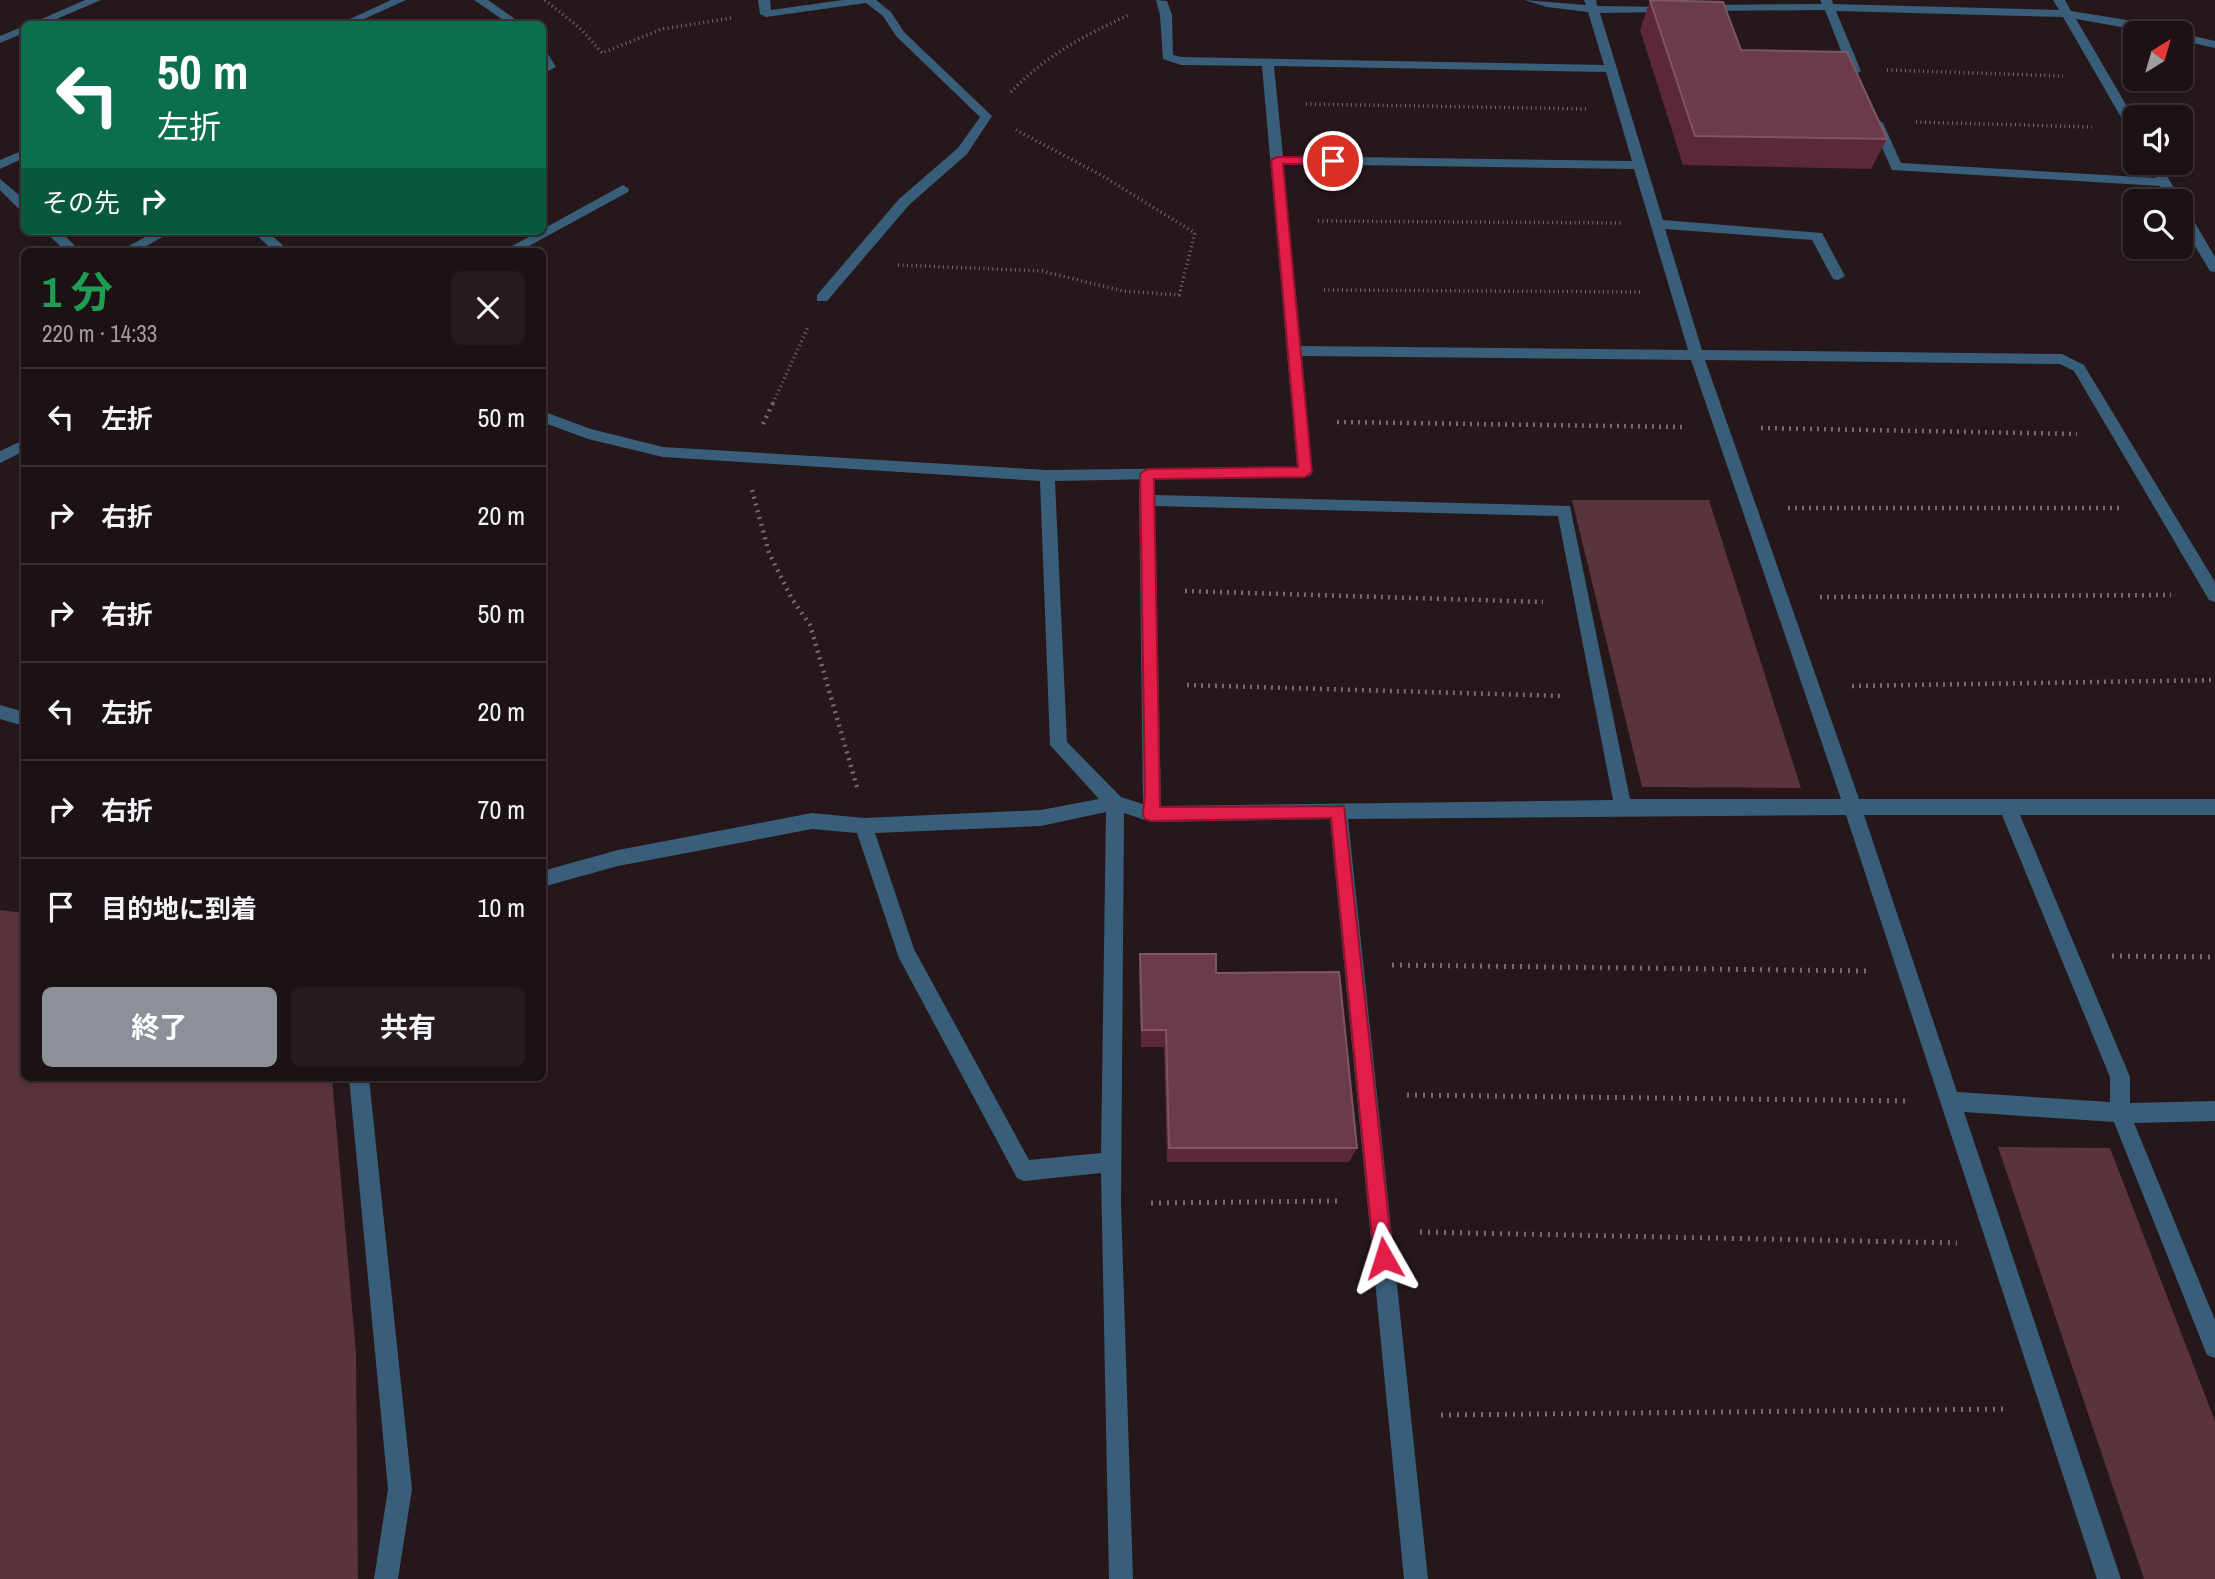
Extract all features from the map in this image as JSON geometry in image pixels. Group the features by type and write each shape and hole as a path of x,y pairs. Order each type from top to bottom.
{"street":[{"path":"43,21 95,0"},
{"path":"352,21 400,0"},
{"path":"480,0 512,21"},
{"path":"764,0 766,14 868,0 887,14 900,34 986,116 963,151 904,202 822,298"},
{"path":"1530,0 1557,7 1591,5 1676,9"},
{"path":"2059,0 2123,111"},
{"path":"1161,1 1166,15 1167,57 1181,61 1610,69"},
{"path":"1827,3 1860,82"},
{"path":"1689,9 1827,3 2066,14 2123,22"},
{"path":"1591,5 1697,356 1852,806 2109,1579"},
{"path":"0,40 21,31"},
{"path":"2193,39 2215,45"},
{"path":"546,418 588,434 663,452 1047,476 1305,472 1268,62"},
{"path":"1871,108 1896,167 2164,182"},
{"path":"0,165 21,154"},
{"path":"1277,160 1639,164"},
{"path":"2160,175 2168,189"},
{"path":"0,183 21,203"},
{"path":"546,231 623,189"},
{"path":"1657,224 1817,236 1838,276"},
{"path":"2193,231 2215,268"},
{"path":"56,235 70,248"},
{"path":"133,248 158,235"},
{"path":"264,235 278,248"},
{"path":"515,248 539,235"},
{"path":"1294,351 2062,359 2080,368 2117,435 2215,596"},
{"path":"0,458 21,447"},
{"path":"1147,474 1153,794 1151,814"},
{"path":"1047,476 1059,745 1115,803 1111,1204 1121,1579"},
{"path":"1147,500 1565,510 1623,807"},
{"path":"0,712 21,718"},
{"path":"546,878 618,858 812,821 864,826 1041,818 1115,803 1151,814 1623,807 2215,807"},
{"path":"2008,807 2120,1077 2120,1113 2215,1347"},
{"path":"1338,811 1416,1579"},
{"path":"864,826 906,952 1024,1171 1111,1162"},
{"path":"359,1081 400,1489 386,1579"},
{"path":"1949,1101 2120,1113 2215,1111"}],"path":[{"path":"545,0 582,30 603,53 662,29 766,14"},
{"path":"850,264 1042,271 1123,291 1180,295 1195,233 1101,174 986,116 1029,71 1057,49 1161,1"},
{"path":"1854,69 2103,77"},
{"path":"1271,103 1623,110"},
{"path":"1876,120 2123,130"},
{"path":"1282,221 1657,224"},
{"path":"1288,290 1678,292"},
{"path":"822,298 772,400 752,456 753,501 769,553 792,599 810,625 855,774 864,826"},
{"path":"1301,421 2117,435"},
{"path":"1750,508 2161,508"},
{"path":"1149,590 1583,604"},
{"path":"1780,597 2215,596"},
{"path":"1811,687 2215,680"},
{"path":"1151,684 1601,698"},
{"path":"2070,956 2215,957"},
{"path":"1384,965 1906,971"},
{"path":"1367,1094 1949,1101"},
{"path":"1111,1204 1378,1200"},
{"path":"1381,1232 1997,1244"},
{"path":"1399,1415 2052,1409"}],"shaded area":[{"path":"1572,500 1709,500 1801,788 1642,787"},
{"path":"0,910 21,913 21,1081 332,1081 356,1353 358,1579 0,1579"},
{"path":"1998,1147 2110,1148 2215,1421 2215,1579 2144,1579"}],"building":[{"path":"1650,0 1723,2 1741,50 1847,52 1887,139 1695,136"},
{"path":"1140,954 1216,954 1216,973 1339,972 1357,1148 1169,1148 1166,1030 1142,1030"}],"route":[{"path":"1333,161 1277,160 1305,472 1147,474 1153,794 1151,814 1338,811 1384,1258"}]}
